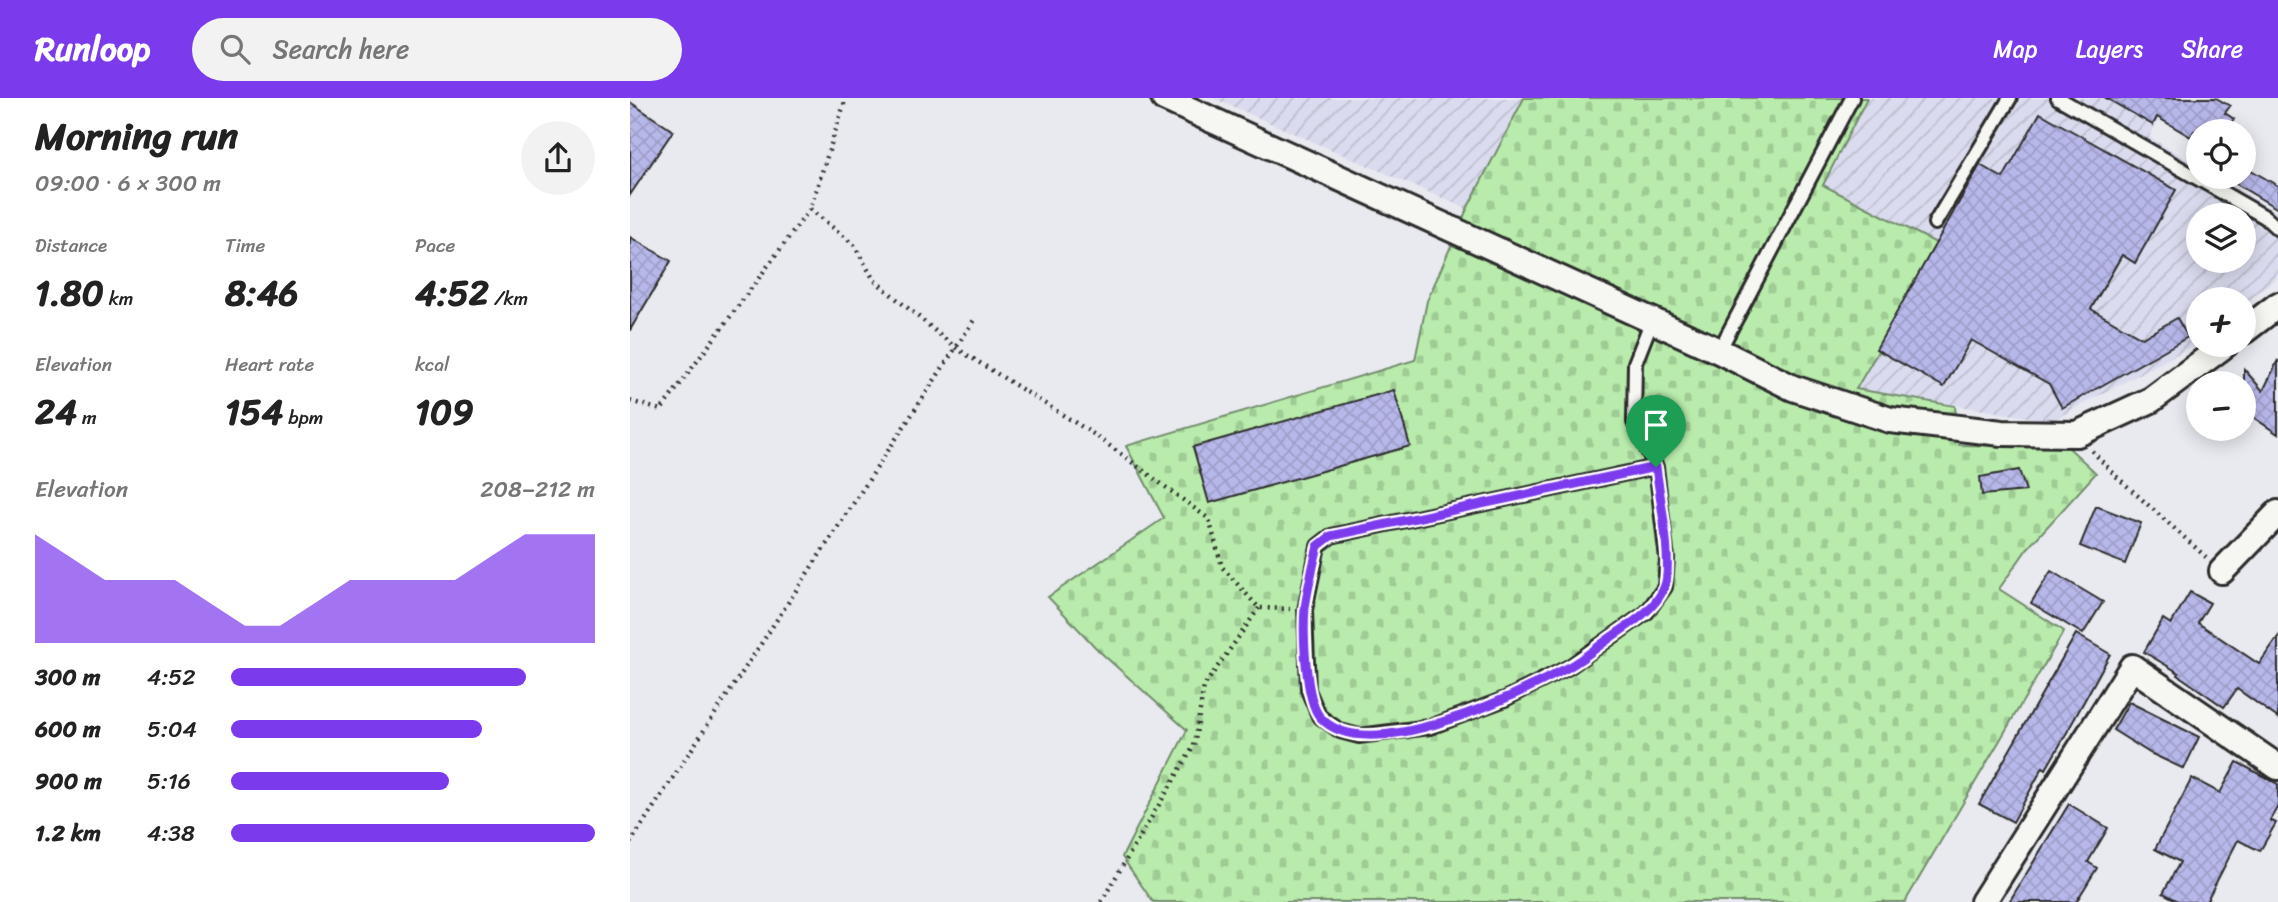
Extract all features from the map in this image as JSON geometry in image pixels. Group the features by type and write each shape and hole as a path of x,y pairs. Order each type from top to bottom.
{"street":[{"path":"1164,98 1719,351 1793,388 1890,420 2002,433 2077,434 2151,400 2209,357"},
{"path":"2256,322 2278,305"},
{"path":"2222,571 2278,513"},
{"path":"1983,902 2132,667 2278,767"}],"lane":[{"path":"1719,351 1852,98"},
{"path":"1935,223 2010,98"},
{"path":"2058,98 2265,217 2278,229"},
{"path":"1651,320 1635,363 1634,422 1656,467 1667,559 1665,587 1647,612 1569,667 1505,699 1430,727 1359,736 1340,731 1319,716 1308,690 1305,610 1318,546 1331,536 1656,467"}],"path":[{"path":"630,401 661,410 810,209 846,98"},
{"path":"810,209 854,245 874,280 956,348 1095,435 1209,519 1222,567 1259,608 1305,610"},
{"path":"630,843 976,317"},
{"path":"2077,434 2116,476 2222,571"},
{"path":"1101,902 1194,746 1204,686 1259,608"}],"shaded area":[{"path":"1213,98 1524,98 1467,209"},
{"path":"1867,98 2172,98 2149,137 2186,159 2186,189 2237,189 2276,212 2278,210 2278,276 2256,295 2256,287 2186,287 2186,349 2051,421 1855,389 1940,245 1823,184"}],"green space":[{"path":"1524,98 1867,98 1823,185 1940,245 1856,389 1955,406 1959,445 2068,447 2096,473 2027,549 1999,589 2064,631 1905,902 1153,902 1122,857 1187,730 1099,651 1048,597 1164,518 1126,446 1415,360 1427,301 1467,209"}],"building":[{"path":"2106,98 2216,98 2230,106 2225,113 2234,119 2186,119 2186,134 2157,117 2153,125"},
{"path":"630,102 673,131 630,195"},
{"path":"2040,113 2176,190 2135,263 2122,255 2091,309 2142,338 2177,318 2186,338 2062,408 2049,384 1971,340 1944,387 1876,349 1980,165 2003,178"},
{"path":"2256,173 2278,186 2278,209 2244,189 2256,189"},
{"path":"630,237 671,261 630,330"},
{"path":"2278,360 2278,434 2256,419 2256,383 2263,391"},
{"path":"1394,390 1410,446 1209,503 1193,447"},
{"path":"2019,470 2026,491 1982,495 1980,477"},
{"path":"2096,506 2141,523 2125,564 2080,546"},
{"path":"2051,571 2103,602 2083,634 2031,603"},
{"path":"2190,592 2210,603 2198,623 2259,664 2278,637 2278,718 2237,689 2224,707 2178,675 2179,673 2144,652 2163,619 2171,624"},
{"path":"2076,634 2110,654 2013,822 1979,804"},
{"path":"2129,702 2199,737 2184,769 2150,753 2113,730"},
{"path":"2237,762 2278,784 2278,806 2270,820 2276,823 2260,851 2238,840 2206,902 2180,902 2163,893 2180,862 2155,849 2192,778 2220,793"},
{"path":"2069,804 2108,828 2088,862 2097,868 2076,902 2009,902"}],"route":[{"path":"1656,467 1667,559 1665,587 1647,612 1569,667 1505,699 1430,727 1359,736 1340,731 1319,716 1308,690 1305,610 1318,546 1331,536 1656,467"}]}
